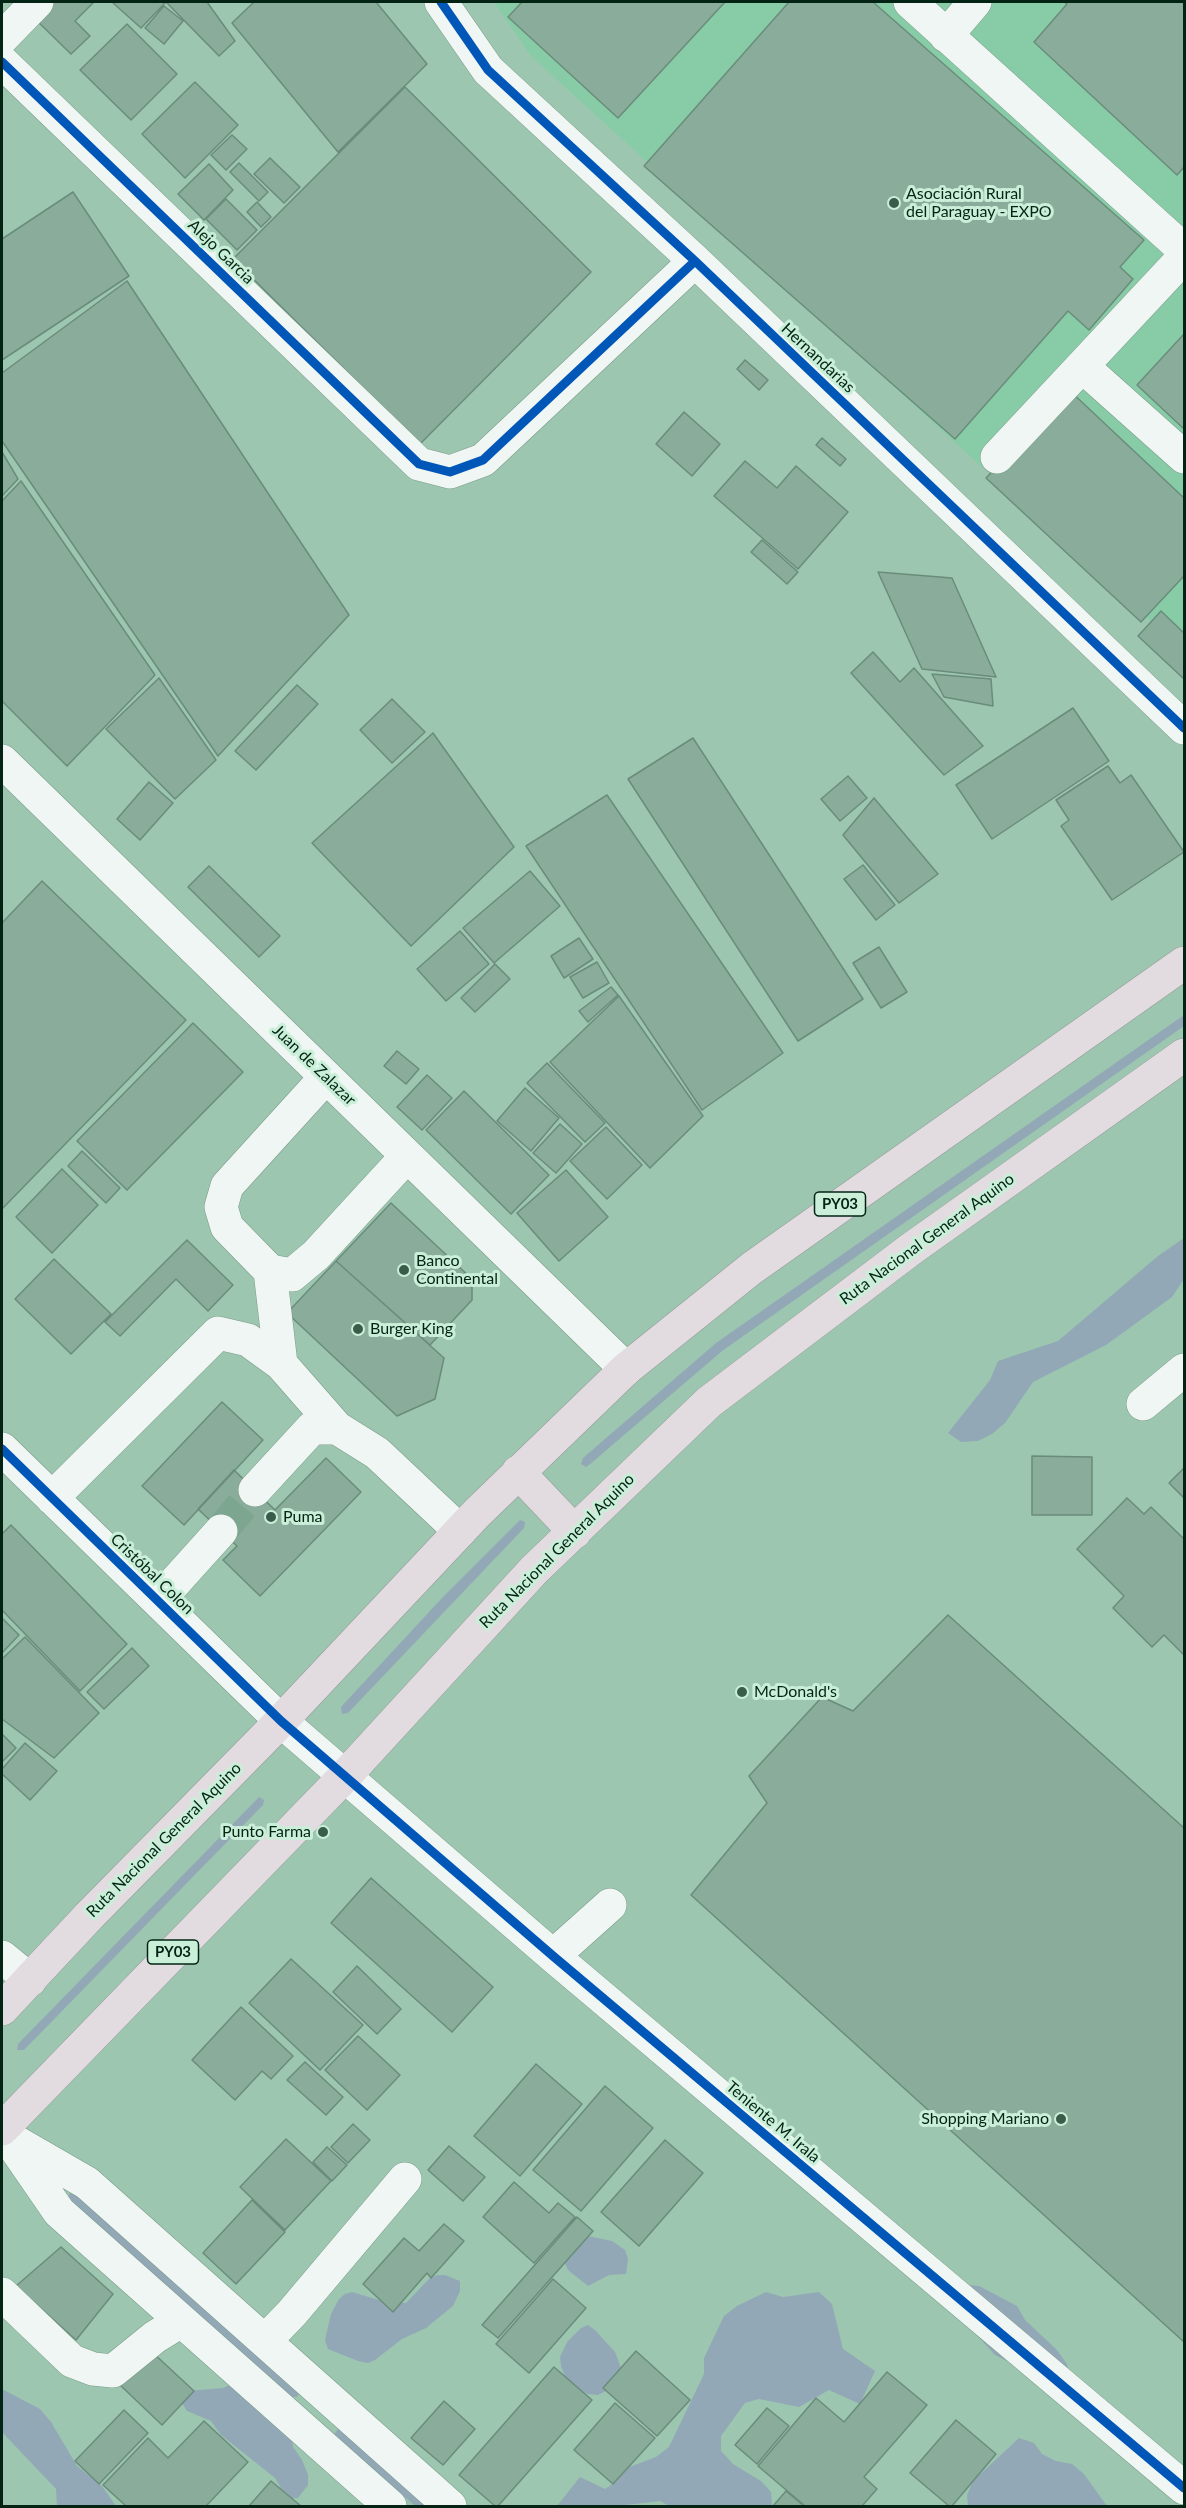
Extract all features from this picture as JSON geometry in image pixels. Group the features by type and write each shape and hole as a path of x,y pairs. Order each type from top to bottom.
{"highway":[{"name":"Ruta Nacional General Aquino","path":"2,2009 89,1916 281,1721 460,1530 626,1369 752,1268 1185,963"},
{"name":"Ruta Nacional General Aquino","path":"4,2133 345,1776 534,1570 718,1395 911,1249 1185,1055"},
{"path":"518,1472 575,1532"}],"street":[{"path":"2,38 37,2"},
{"name":"Hernandarias","path":"441,2 488,70 695,261 1185,728"},
{"path":"910,2 1185,250"},
{"path":"946,36 975,2"},
{"name":"Alejo Garcia","path":"2,62 419,464 450,472 483,460 695,261"},
{"path":"997,457 1185,257"},
{"path":"1082,366 1185,456"},
{"name":"Juan de Zalazar","path":"2,761 626,1369"},
{"path":"326,1077 227,1186 221,1207 227,1227 270,1271 292,1275 316,1255 407,1156"},
{"path":"270,1271 281,1364"},
{"path":"52,1498 218,1333 248,1340 281,1364 337,1428 377,1453 460,1530"},
{"path":"1143,1404 1185,1370"},
{"path":"255,1490 312,1428 337,1428"},
{"name":"Cristóbal Colon","path":"2,1449 281,1721 345,1776"},
{"path":"158,1601 221,1531"},
{"name":"Teniente M. Irala","path":"345,1776 553,1956 1185,2488"},
{"path":"553,1956 610,1905"},
{"path":"2,1957 30,1980"},
{"path":"4,2133 59,2212 390,2506"},
{"path":"4,2133 87,2183 450,2506"},
{"path":"265,2341 292,2313 405,2179"},
{"path":"2,2294 72,2361 93,2369 113,2371 155,2337 181,2321"},
{"path":"297,2424 323,2393"}],"shaded area":[{"name":"Asociación Rural del Paraguay - EXPO","path":"494,2 1184,2 1184,651 531,56"},
{"path":"1184,1015 1184,1026 722,1351 589,1465 586,1467 581,1464 583,1458 716,1343"},
{"path":"1184,1238 1184,1279 1172,1297 1106,1345 1033,1382 1005,1423 992,1434 978,1441 961,1442 948,1433 990,1380 998,1361 1058,1341 1158,1256"},
{"path":"520,1520 525,1522 524,1528 348,1713 342,1714 341,1707 442,1598"},
{"path":"259,1797 264,1800 263,1805 24,2050 17,2050 18,2044"},
{"path":"73,2192 299,2393 297,2397 291,2397 69,2199 69,2194"},
{"path":"588,2236 612,2241 625,2250 628,2259 626,2274 609,2275 588,2286 568,2270 565,2263"},
{"path":"437,2275 445,2275 460,2281 460,2291 453,2306 426,2328 402,2339 368,2363 328,2349 325,2340 331,2314 339,2299 345,2294 352,2292 379,2300 406,2303 429,2279"},
{"path":"957,2284 979,2286 1017,2306 1025,2320 1057,2350 1067,2364 1069,2372 1011,2363 995,2355 961,2318"},
{"path":"766,2292 783,2297 819,2292 832,2304 843,2349 875,2371 860,2404 829,2390 799,2407 759,2399 745,2403 721,2436 721,2451 733,2464 761,2481 771,2492 772,2506 669,2506 660,2501 618,2506 557,2506 580,2477 605,2489 617,2481 627,2468 656,2457 669,2447 704,2374 704,2358 724,2316 737,2306"},
{"path":"588,2325 615,2352 621,2368 612,2388 598,2395 588,2394 573,2387 567,2382 561,2366 560,2357 567,2342 581,2328"},
{"path":"230,2385 292,2439 293,2447 308,2475 308,2485 298,2498 291,2498 284,2493 275,2478 221,2435 211,2421 187,2411 182,2403 188,2391 223,2388"},
{"path":"2,2389 40,2409 51,2422 77,2466 102,2486 116,2506 57,2506 56,2489 2,2432"},
{"path":"339,2428 428,2506 415,2506 334,2434"},
{"path":"1019,2438 1034,2443 1042,2454 1056,2461 1072,2464 1084,2474 1107,2506 968,2506 967,2495 973,2481"}],"building":[{"path":"49,2 94,2 75,21 90,36 71,54 33,17"},
{"path":"112,2 166,2 141,28"},
{"path":"207,2 235,41 219,56 167,3"},
{"path":"254,2 376,2 427,64 338,152 232,23"},
{"path":"522,2 725,2 618,118 508,17"},
{"name":"Asociación Rural del Paraguay - EXPO","path":"789,2 873,2 1144,240 1120,267 1133,279 1089,330 1068,311 955,439 644,166"},
{"path":"1064,2 1184,2 1184,167 1177,175 1034,42 1067,4"},
{"path":"164,6 183,21 164,44 145,28"},
{"path":"127,24 177,74 131,120 80,70"},
{"path":"195,82 238,125 185,178 142,134"},
{"path":"405,87 591,272 420,444 233,259"},
{"path":"232,135 247,149 226,170 211,155"},
{"path":"270,158 300,187 284,203 254,174"},
{"path":"239,163 268,192 259,201 230,172"},
{"path":"209,164 233,190 204,220 178,194"},
{"path":"73,192 129,276 2,360 2,239"},
{"path":"226,199 257,230 237,250 206,219"},
{"path":"257,202 271,217 261,227 247,212"},
{"path":"127,281 349,615 218,756 2,441 2,373"},
{"path":"1184,334 1184,429 1137,385"},
{"path":"745,360 768,380 759,390 737,369"},
{"path":"1069,390 1184,498 1184,576 1141,622 986,478"},
{"path":"684,412 720,444 692,476 656,444"},
{"path":"822,438 846,459 840,466 816,445"},
{"path":"2,452 18,479 2,496"},
{"path":"745,461 777,488 796,466 848,512 798,569 714,496"},
{"path":"21,481 155,675 67,766 2,701 2,501"},
{"path":"762,540 798,572 787,584 751,552"},
{"path":"878,572 952,578 996,677 922,669"},
{"path":"1161,611 1184,633 1184,679 1138,636"},
{"path":"873,652 900,682 914,668 983,746 944,775 851,673"},
{"path":"932,674 991,679 993,706 944,697"},
{"path":"159,678 216,760 175,799 106,729"},
{"path":"297,685 318,704 256,770 235,751"},
{"path":"392,699 425,732 392,763 360,730"},
{"path":"1073,708 1109,761 992,839 956,785"},
{"path":"433,733 514,847 411,946 312,843"},
{"path":"693,738 863,999 798,1041 628,779"},
{"path":"1108,766 1120,783 1131,775 1184,852 1112,900 1061,826 1069,820 1056,800"},
{"path":"848,776 867,798 840,821 821,799"},
{"path":"149,782 173,803 140,840 117,819"},
{"path":"607,795 783,1053 702,1110 526,846"},
{"path":"874,798 938,874 899,903 843,835"},
{"path":"863,865 895,905 876,920 844,879"},
{"path":"209,866 280,936 259,957 188,887"},
{"path":"530,871 560,906 494,963 463,928"},
{"path":"42,881 186,1020 2,1209 2,923"},
{"path":"460,931 489,964 446,1001 417,969"},
{"path":"579,938 593,959 564,978 551,956"},
{"path":"879,947 907,992 881,1008 853,963"},
{"path":"597,962 609,983 583,998 570,977"},
{"path":"495,964 510,979 475,1012 461,998"},
{"path":"611,987 618,995 588,1022 579,1011"},
{"path":"619,996 703,1116 650,1168 550,1062"},
{"path":"193,1023 243,1072 127,1190 77,1141"},
{"path":"397,1051 419,1069 406,1084 384,1066"},
{"path":"547,1063 605,1123 585,1142 527,1083"},
{"path":"427,1075 452,1098 422,1130 397,1107"},
{"path":"525,1088 559,1118 531,1151 497,1121"},
{"path":"464,1091 549,1175 511,1214 426,1130"},
{"path":"560,1124 582,1144 556,1173 533,1153"},
{"path":"606,1127 642,1165 607,1199 570,1161"},
{"path":"82,1151 120,1188 106,1203 68,1166"},
{"path":"62,1169 98,1205 52,1253 16,1217"},
{"path":"566,1170 608,1217 559,1261 517,1213"},
{"name":"Banco Continental","path":"391,1203 472,1279 472,1300 430,1345 336,1261"},
{"path":"187,1240 233,1285 208,1311 176,1279 120,1336 105,1322"},
{"path":"54,1259 111,1314 71,1354 15,1299"},
{"name":"Burger King","path":"336,1261 444,1358 435,1399 397,1416 287,1313"},
{"path":"222,1402 263,1440 184,1525 142,1486"},
{"path":"1032,1456 1092,1457 1092,1515 1032,1515"},
{"path":"326,1458 361,1492 260,1596 223,1560 237,1546 198,1509 234,1470 275,1510"},
{"path":"1184,1468 1184,1498 1169,1483"},
{"path":"1127,1498 1144,1514 1151,1507 1184,1539 1184,1655 1164,1635 1152,1647 1113,1608 1124,1596 1077,1549"},
{"path":"11,1525 127,1644 80,1691 2,1610 2,1534"},
{"name":"Shopping Mariano","path":"948,1615 1184,1828 1184,2342 691,1895 767,1803 749,1776 822,1697 853,1711"},
{"path":"2,1618 19,1635 2,1653"},
{"path":"25,1637 99,1713 54,1758 2,1719 2,1659"},
{"path":"132,1648 149,1666 104,1709 87,1692"},
{"path":"2,1734 16,1748 2,1762"},
{"path":"25,1743 57,1771 30,1800 2,1774 2,1769"},
{"path":"371,1878 493,1987 452,2032 331,1923"},
{"path":"291,1959 363,2025 320,2070 249,2003"},
{"path":"357,1966 401,2009 377,2034 333,1992"},
{"path":"241,2007 293,2056 271,2079 262,2071 235,2100 192,2060"},
{"path":"358,2036 400,2075 367,2110 325,2070"},
{"path":"305,2062 343,2097 326,2115 287,2080"},
{"path":"536,2064 582,2104 520,2176 474,2136"},
{"path":"605,2086 653,2128 581,2211 533,2170"},
{"path":"353,2124 370,2140 348,2163 331,2147"},
{"path":"286,2139 331,2181 285,2230 240,2187"},
{"path":"665,2140 703,2173 639,2246 601,2212"},
{"path":"449,2146 485,2177 463,2201 428,2170"},
{"path":"327,2147 347,2165 332,2181 313,2162"},
{"path":"514,2182 549,2213 558,2203 575,2217 534,2263 483,2217"},
{"path":"252,2200 285,2232 236,2284 203,2253"},
{"path":"577,2217 593,2231 498,2338 482,2325"},
{"path":"444,2224 464,2241 431,2278 427,2273 393,2312 363,2284 404,2238 419,2251"},
{"path":"61,2247 113,2294 76,2340 16,2286"},
{"path":"553,2279 586,2308 529,2373 496,2344"},
{"path":"151,2351 194,2391 162,2425 120,2385"},
{"path":"636,2351 690,2400 657,2436 603,2388"},
{"path":"554,2367 592,2400 498,2506 495,2506 459,2475"},
{"path":"887,2372 927,2405 864,2477 877,2489 862,2506 805,2506 758,2466 816,2398 844,2422"},
{"path":"444,2401 475,2429 443,2465 411,2438"},
{"path":"615,2403 655,2438 613,2484 574,2450"},
{"path":"767,2408 789,2426 757,2464 735,2445"},
{"path":"124,2410 148,2433 99,2484 75,2461"},
{"path":"956,2420 996,2454 952,2506 949,2506 910,2473"},
{"path":"204,2421 248,2462 206,2506 126,2506 103,2485 148,2438 168,2458"},
{"path":"271,2481 301,2506 249,2506"},
{"path":"786,2491 804,2506 773,2506"}],"tunnel":[{"path":"221,1531 255,1490"}],"cycle path":[{"path":"441,2 488,70 695,261 1184,728"},
{"path":"2,62 419,464 450,472 483,460 695,261"},
{"path":"2,1449 281,1721 553,1956 1184,2488"}],"place":[{"name":"Asociación Rural del Paraguay - EXPO","path":"894,203"},
{"name":"Banco Continental","path":"404,1270"},
{"name":"Burger King","path":"358,1329"},
{"name":"Puma","path":"271,1517"},
{"name":"McDonald's","path":"742,1692"},
{"name":"Punto Farma","path":"323,1832"},
{"name":"Shopping Mariano","path":"1061,2119"}]}
